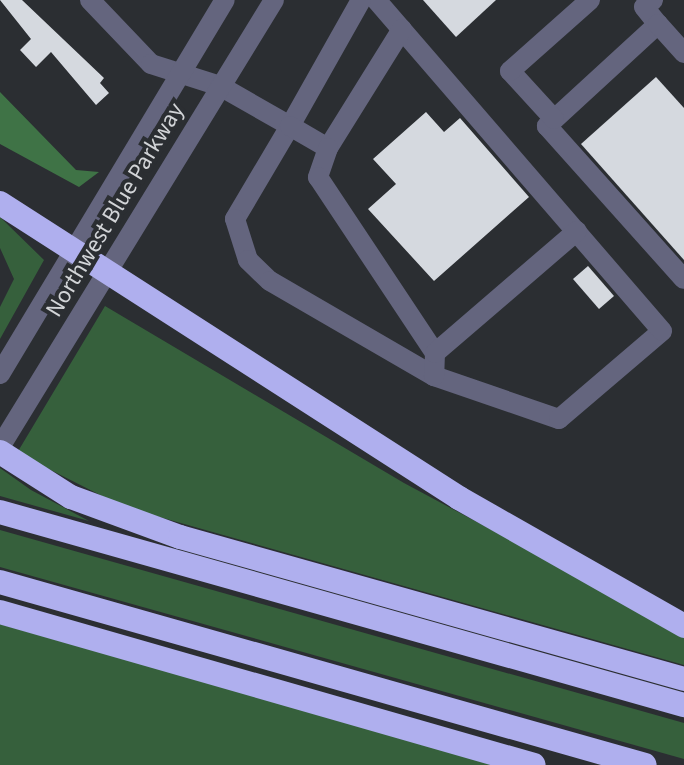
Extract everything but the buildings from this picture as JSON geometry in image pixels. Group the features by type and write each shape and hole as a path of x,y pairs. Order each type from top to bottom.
{"highway":[{"path":"0,203 459,498 684,626"},
{"path":"0,450 71,497 180,537 684,679"},
{"path":"0,512 684,705"},
{"path":"0,582 645,765"},
{"path":"0,612 534,765"}],"street":[{"path":"90,0 151,64 177,78 220,86 328,148"},
{"name":"Northwest Blue Parkway","path":"0,374 225,0"},
{"name":"Northwest Blue Parkway","path":"0,450 274,0"},
{"path":"361,0 235,219 248,260 270,281 434,376 559,419 662,331 376,0"},
{"path":"554,119 510,71 590,0"},
{"path":"645,2 658,24 684,53"},
{"path":"658,24 547,126 684,279"},
{"path":"402,29 328,148 318,177 435,353 434,376"},
{"path":"435,353 577,231"}],"green space":[{"path":"0,92 76,170 99,172 79,187 0,144"},
{"path":"0,217 44,260 0,339 0,307 14,279 0,248"},
{"path":"105,306 404,483 684,633 684,665 124,507 17,453"},
{"path":"0,468 31,490 89,521 0,496"},
{"path":"0,530 684,723 684,759 0,567"},
{"path":"0,624 498,765 0,765"}]}
